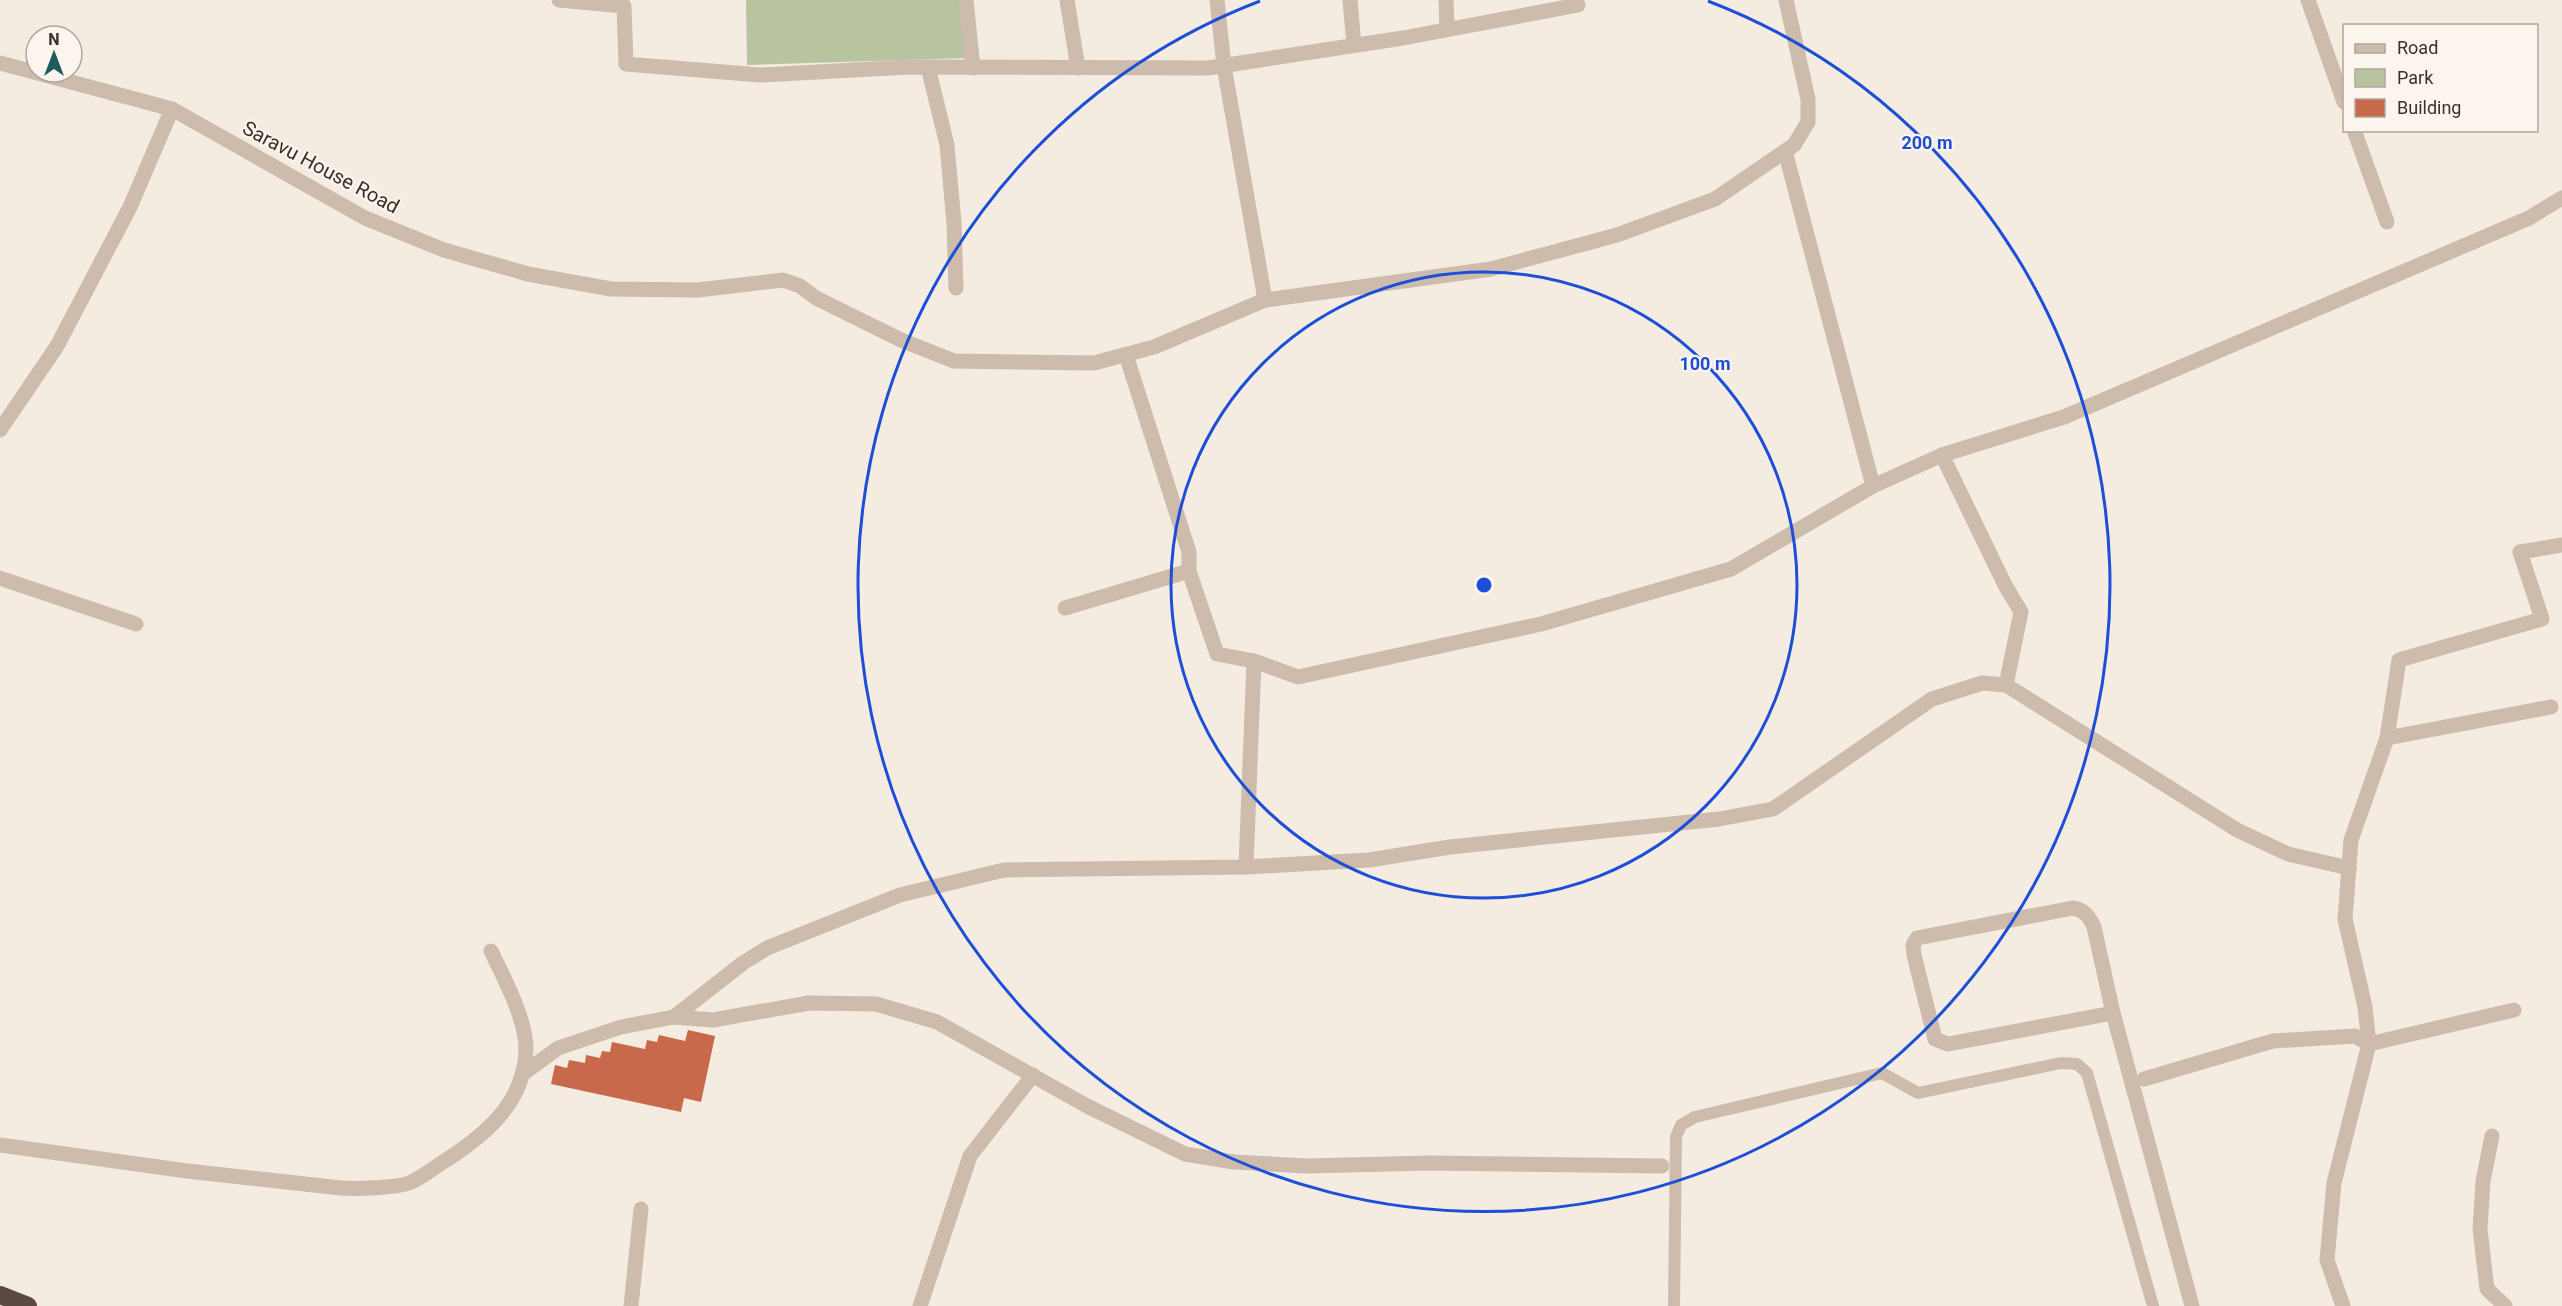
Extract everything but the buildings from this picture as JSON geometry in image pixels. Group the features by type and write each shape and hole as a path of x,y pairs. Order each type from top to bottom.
{"highway":[{"path":"0,1295 28,1306"}],"street":[{"path":"559,0 624,6 626,64 760,75 928,67 1208,68 1448,29 1578,5"},
{"path":"966,0 973,68"},
{"path":"1067,0 1078,68"},
{"path":"1217,0 1224,66 1265,300"},
{"path":"1350,0 1354,45"},
{"path":"1446,0 1448,29"},
{"name":"Saravu House Road","path":"0,63 172,109 365,218 444,250 528,274 611,289 698,290 783,280 800,286 816,298 901,340 954,361 1094,363 1155,347 1265,300 1491,269 1617,235 1715,199 1794,145 1808,122 1808,99 1786,0"},
{"path":"2308,0 2343,99"},
{"path":"928,67 947,145 954,223 956,288"},
{"path":"0,430 57,346 130,207 172,109"},
{"path":"2355,132 2387,222"},
{"path":"1785,151 1873,486"},
{"path":"1126,355 1190,552 1190,571 1217,654 1254,661 1298,677 1540,624 1731,569 1873,486 1942,455 2064,417 2529,218 2562,198"},
{"path":"1942,455 2005,585 2021,612 2006,685"},
{"path":"2343,1306 2327,1260 2334,1183 2370,1044 2365,1007 2345,919 2351,840 2387,738 2399,660 2542,619 2520,552 2562,545"},
{"path":"1065,609 1190,571"},
{"path":"0,578 136,624"},
{"path":"1246,867 1254,661"},
{"path":"674,1017 743,963 767,948 900,895 1004,870 1246,867 1369,860 1450,847 1719,819 1773,809 1932,699 1982,683 2006,685 2237,830 2288,854 2349,868"},
{"path":"2387,738 2551,707"},
{"path":"2113,1013 1948,1044 1941,1043 1932,1034 1913,945 1917,938 1925,934 2073,908 2089,916 2094,927 2113,1013 2192,1306"},
{"path":"0,1145 187,1171 347,1189 410,1183 486,1132 509,1105 524,1073 526,1046 515,1001 491,951"},
{"path":"524,1073 558,1048 621,1027 674,1017 713,1020 809,1003 876,1004 937,1022 1087,1106 1185,1154 1234,1162 1306,1166 1430,1163 1662,1166"},
{"path":"2145,1079 2273,1041 2355,1036 2370,1044 2514,1010"},
{"path":"920,1306 970,1156 1033,1075"},
{"path":"2492,1136 2483,1181 2480,1229 2487,1289 2505,1306"},
{"path":"631,1306 641,1209"}],"lane":[{"path":"1674,1306 1676,1137 1681,1125 1695,1117 1882,1073 1918,1094 2061,1063 2076,1064 2087,1073 2153,1306"}],"green space":[{"path":"746,0 961,0 966,58 747,65"}]}
